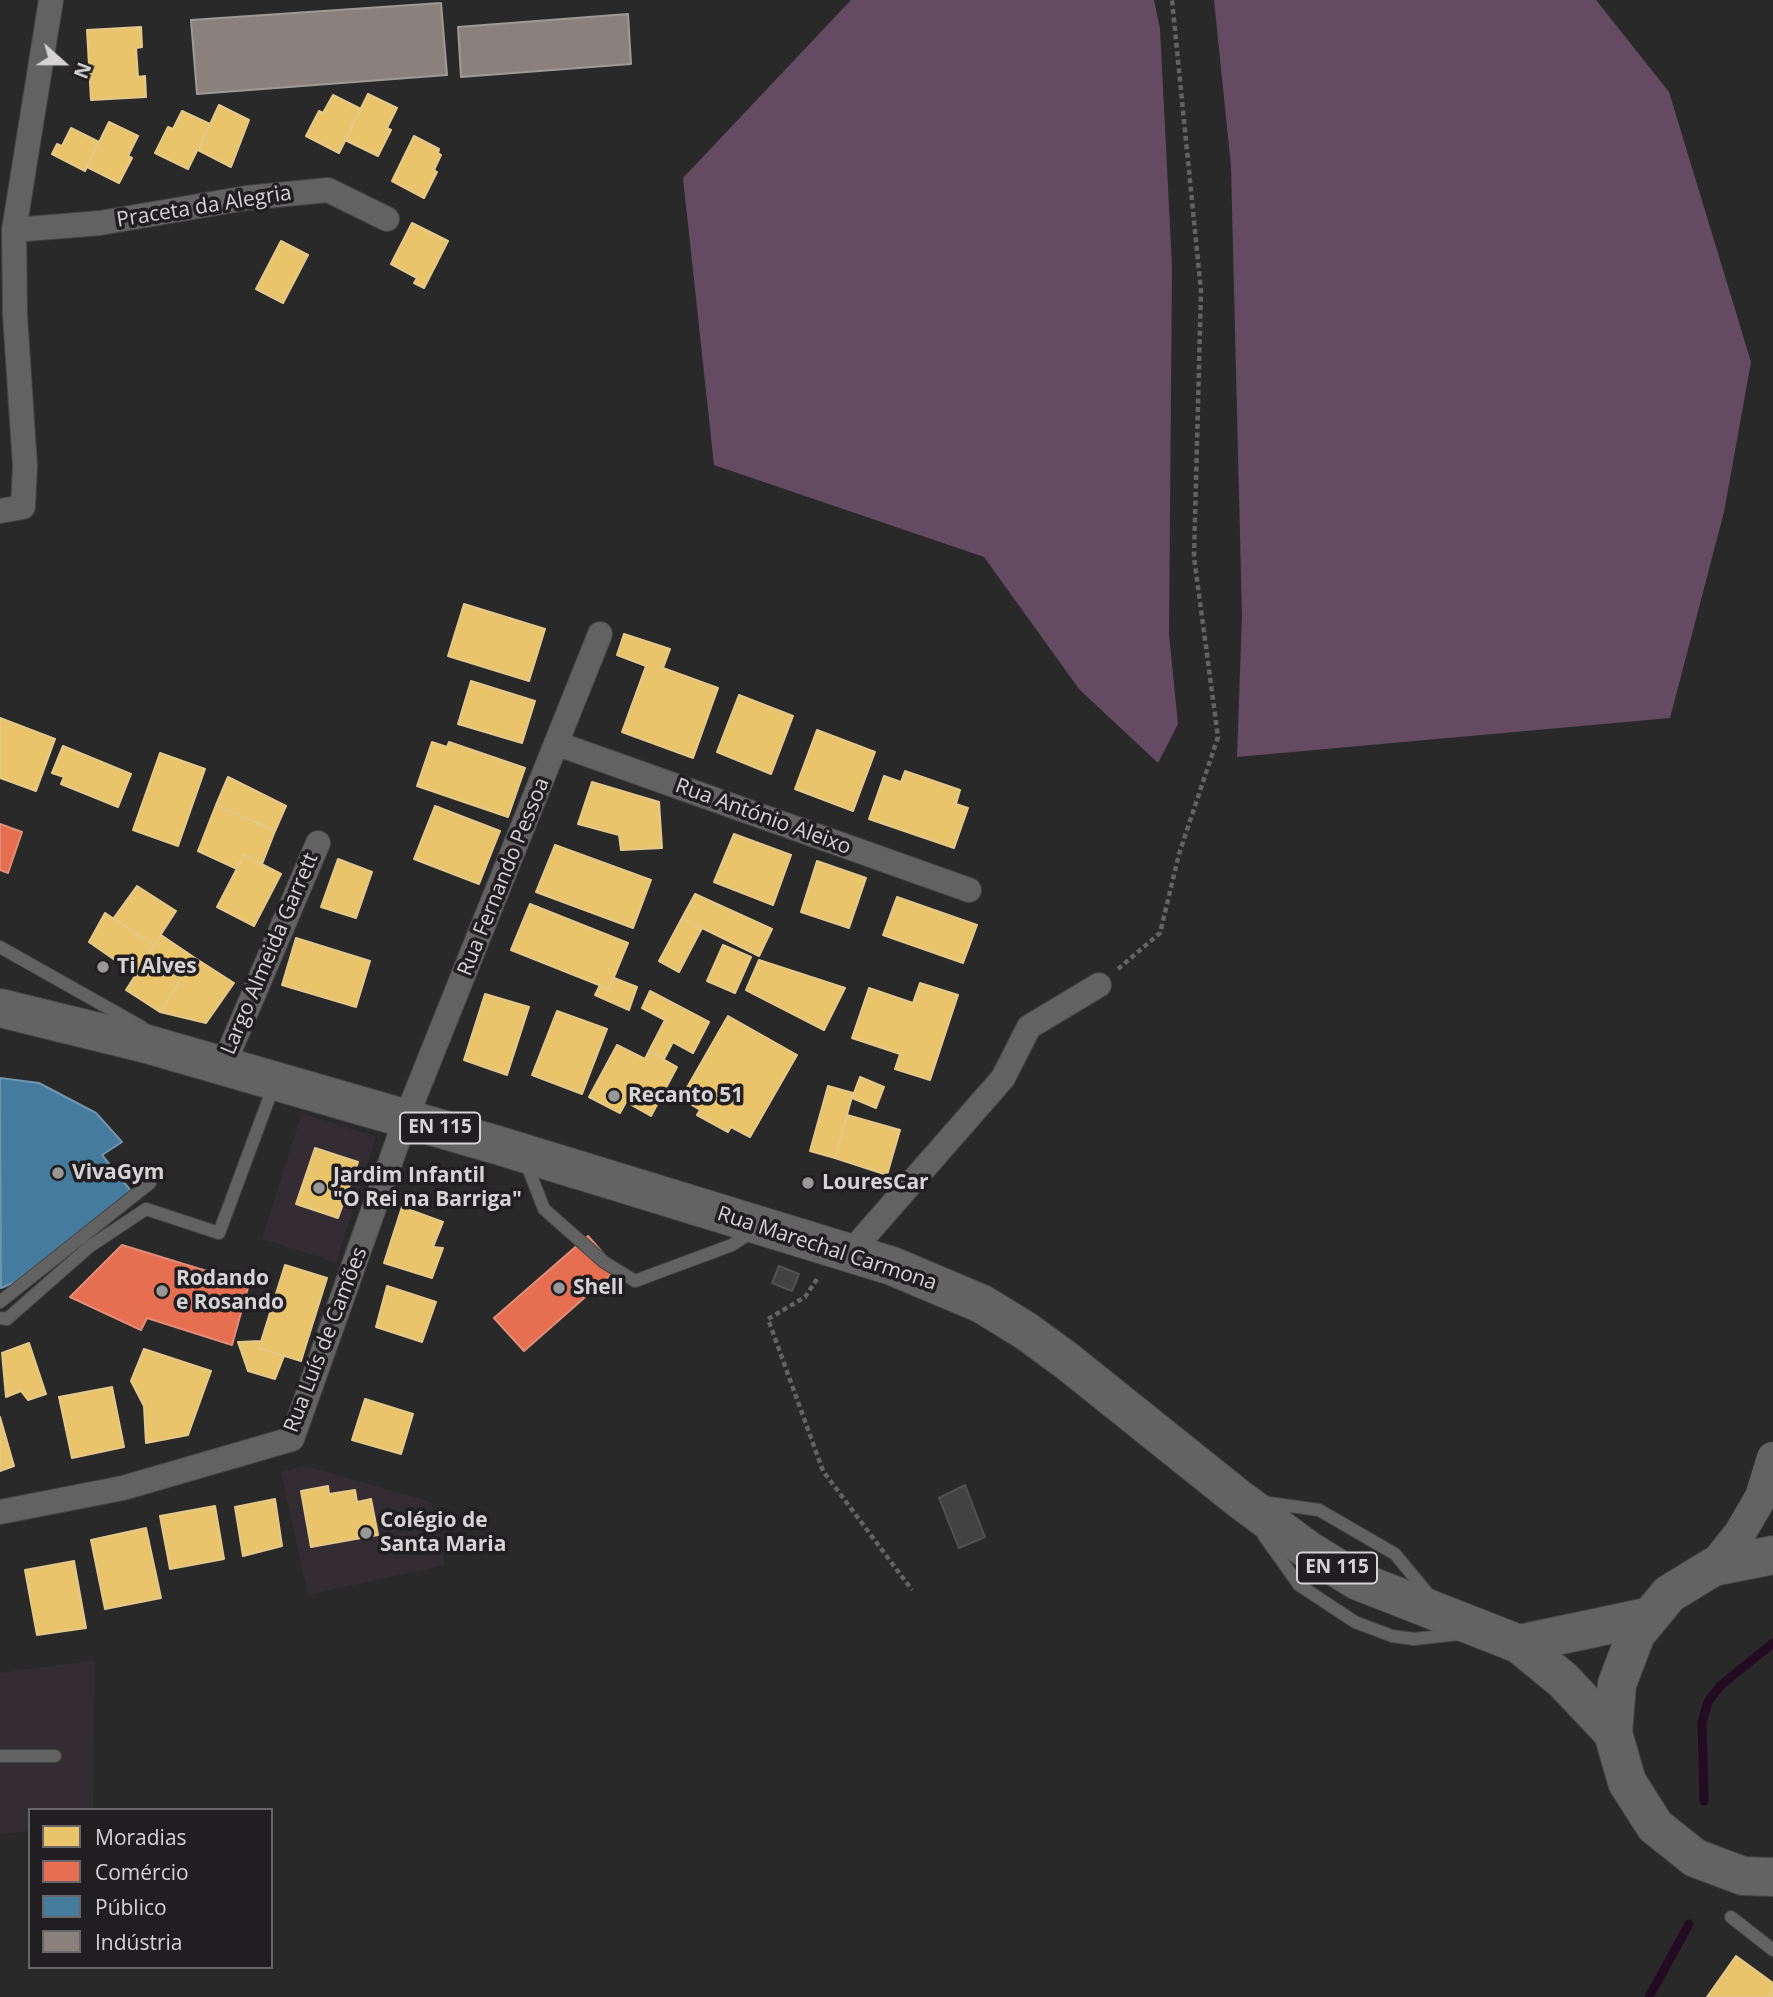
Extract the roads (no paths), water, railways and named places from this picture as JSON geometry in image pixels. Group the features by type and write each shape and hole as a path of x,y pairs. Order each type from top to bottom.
{"main road":[{"name":"Rua Marechal Carmona","path":"0,988 162,1048"},
{"name":"Rua Marechal Carmona","path":"0,1008 162,1048 523,1153 892,1266 982,1304 1026,1331 1308,1550 1358,1581 1501,1638 1563,1680 1613,1733"},
{"name":"EN 115","path":"1773,1555 1713,1567 1670,1594 1636,1634 1617,1684 1613,1733 1627,1782 1654,1826 1695,1858 1758,1877 1773,1905"},
{"path":"1501,1638 1651,1616"}],"street":[{"path":"0,511 23,507 25,466 15,315 14,230 51,0"},
{"name":"Praceta da Alegria","path":"14,230 100,223 246,198 328,190 387,219"},
{"name":"Rua Fernando Pessoa","path":"406,1118 600,634"},
{"name":"Rua António Aleixo","path":"558,744 969,890"},
{"name":"Largo Almeida Garrett","path":"223,1066 318,843"},
{"path":"844,1251 1003,1078 1029,1027 1099,985"},
{"name":"Rua Luís de Camões","path":"0,1512 123,1488 292,1439 381,1198 406,1118"},
{"path":"1713,1567 1740,1533 1761,1497 1773,1458"}],"lane":[{"name":"Rua Marechal Carmona","path":"0,947 144,1028 162,1048"},
{"path":"0,1318 7,1319 89,1247 146,1209 219,1233 275,1081"},
{"path":"523,1153 544,1209 604,1262 635,1281 732,1245 762,1226"},
{"path":"0,1302 150,1183"},
{"path":"1238,1498 1299,1585 1355,1622 1392,1636 1414,1639 1501,1638"},
{"path":"0,1756 55,1756"},
{"path":"1731,1917 1773,1950"}],"waterway":[{"path":"1704,1801 1702,1722 1708,1702 1720,1686 1773,1643"},
{"path":"1649,1997 1689,1924"}],"place":[{"name":"Ti Alves","path":"103,967"},
{"name":"Recanto 51","path":"614,1096"},
{"name":"VivaGym","path":"58,1173"},
{"name":"LouresCar","path":"808,1183"},
{"name":"Jardim Infantil \"O Rei na Barriga\"","path":"319,1188"},
{"name":"Shell","path":"559,1288"},
{"name":"Rodando e Rosando","path":"162,1291"},
{"name":"Colégio de Santa Maria","path":"366,1533"}]}
